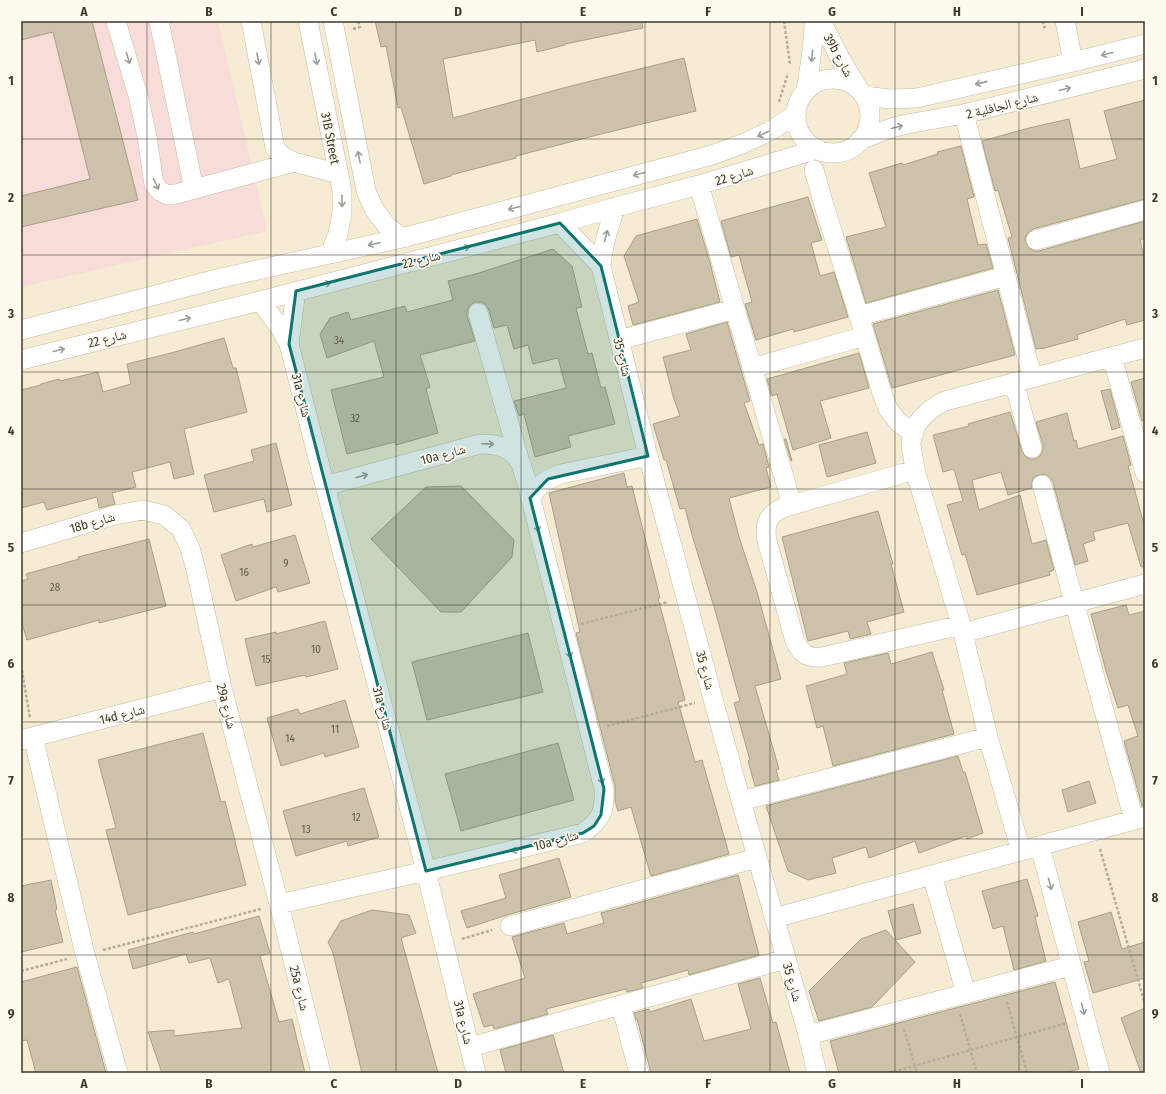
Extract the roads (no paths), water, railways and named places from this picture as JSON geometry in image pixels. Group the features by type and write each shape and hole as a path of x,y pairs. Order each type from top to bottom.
{"street":[{"path":"116,21 139,99 147,137 154,184 160,191 168,195 176,194 294,162"},
{"path":"159,21 194,189"},
{"path":"250,21 275,148 283,157 294,162 339,174"},
{"name":"31B Street","path":"308,21 342,191 342,213 338,234 330,254"},
{"name":"31B Street","path":"333,21 366,191 374,209 382,220 402,238"},
{"name":"39b شارع","path":"806,90 811,62 814,21"},
{"name":"39b شارع","path":"821,21 842,62 861,92"},
{"path":"1065,21 1073,62"},
{"name":"شارع الجافلية 2","path":"861,92 890,99 917,98 1145,44"},
{"name":"شارع الجافلية 2","path":"860,140 891,128 907,124 964,114 1145,69"},
{"path":"832,79 850,83 861,92 869,106 870,118 867,130 852,148 841,152 830,153 818,150 809,144 797,125 796,114 799,101 806,90 822,80 832,79"},
{"name":"شارع 22","path":"21,330 221,278 402,238 712,155 742,144 770,131 796,114"},
{"path":"964,114 1006,276 1023,380 1032,448"},
{"name":"شارع 22","path":"21,360 260,301 560,223 699,185 818,150"},
{"path":"814,170 888,409 899,423 914,432"},
{"path":"699,185 792,506"},
{"name":"شارع 35","path":"616,207 608,226 603,246 601,266 648,456 686,598 741,801 808,1035 817,1073"},
{"path":"1036,240 1145,210"},
{"name":"شارع 35","path":"560,223 601,266"},
{"path":"859,316 1006,276"},
{"name":"31a شارع","path":"289,344 296,291"},
{"name":"31a شارع","path":"260,301 281,329 289,344 426,871 476,1073"},
{"path":"619,340 735,309"},
{"path":"478,313 520,464"},
{"path":"752,368 865,336"},
{"path":"1021,851 988,737 962,629 915,470 911,444 918,422 935,406 945,401 1145,348"},
{"path":"1112,357 1145,473"},
{"name":"10a شارع","path":"279,904 426,871 583,833 594,826 601,815 605,802 604,789 530,498 520,464 510,451 495,444 480,444 325,486"},
{"path":"530,498 538,486 548,479 561,474 648,456"},
{"path":"915,470 777,510 766,524 765,532 795,641 798,648 805,654 813,657 822,657 962,629 1074,603 1145,584"},
{"path":"774,918 1139,819 1074,603 1042,485"},
{"name":"18b شارع","path":"21,543 114,515 143,510 164,515"},
{"name":"29a شارع","path":"164,515 181,529 190,548 222,688 279,904"},
{"name":"14d شارع","path":"27,738 222,688"},
{"path":"741,801 988,737"},
{"path":"27,738 118,1073"},
{"path":"1040,846 1100,1073"},
{"path":"510,926 757,858"},
{"path":"932,875 960,995"},
{"name":"25a شارع","path":"279,904 321,1073"},
{"path":"470,1047 786,959"},
{"path":"808,1035 1071,966"},
{"path":"621,1005 639,1073"}]}
